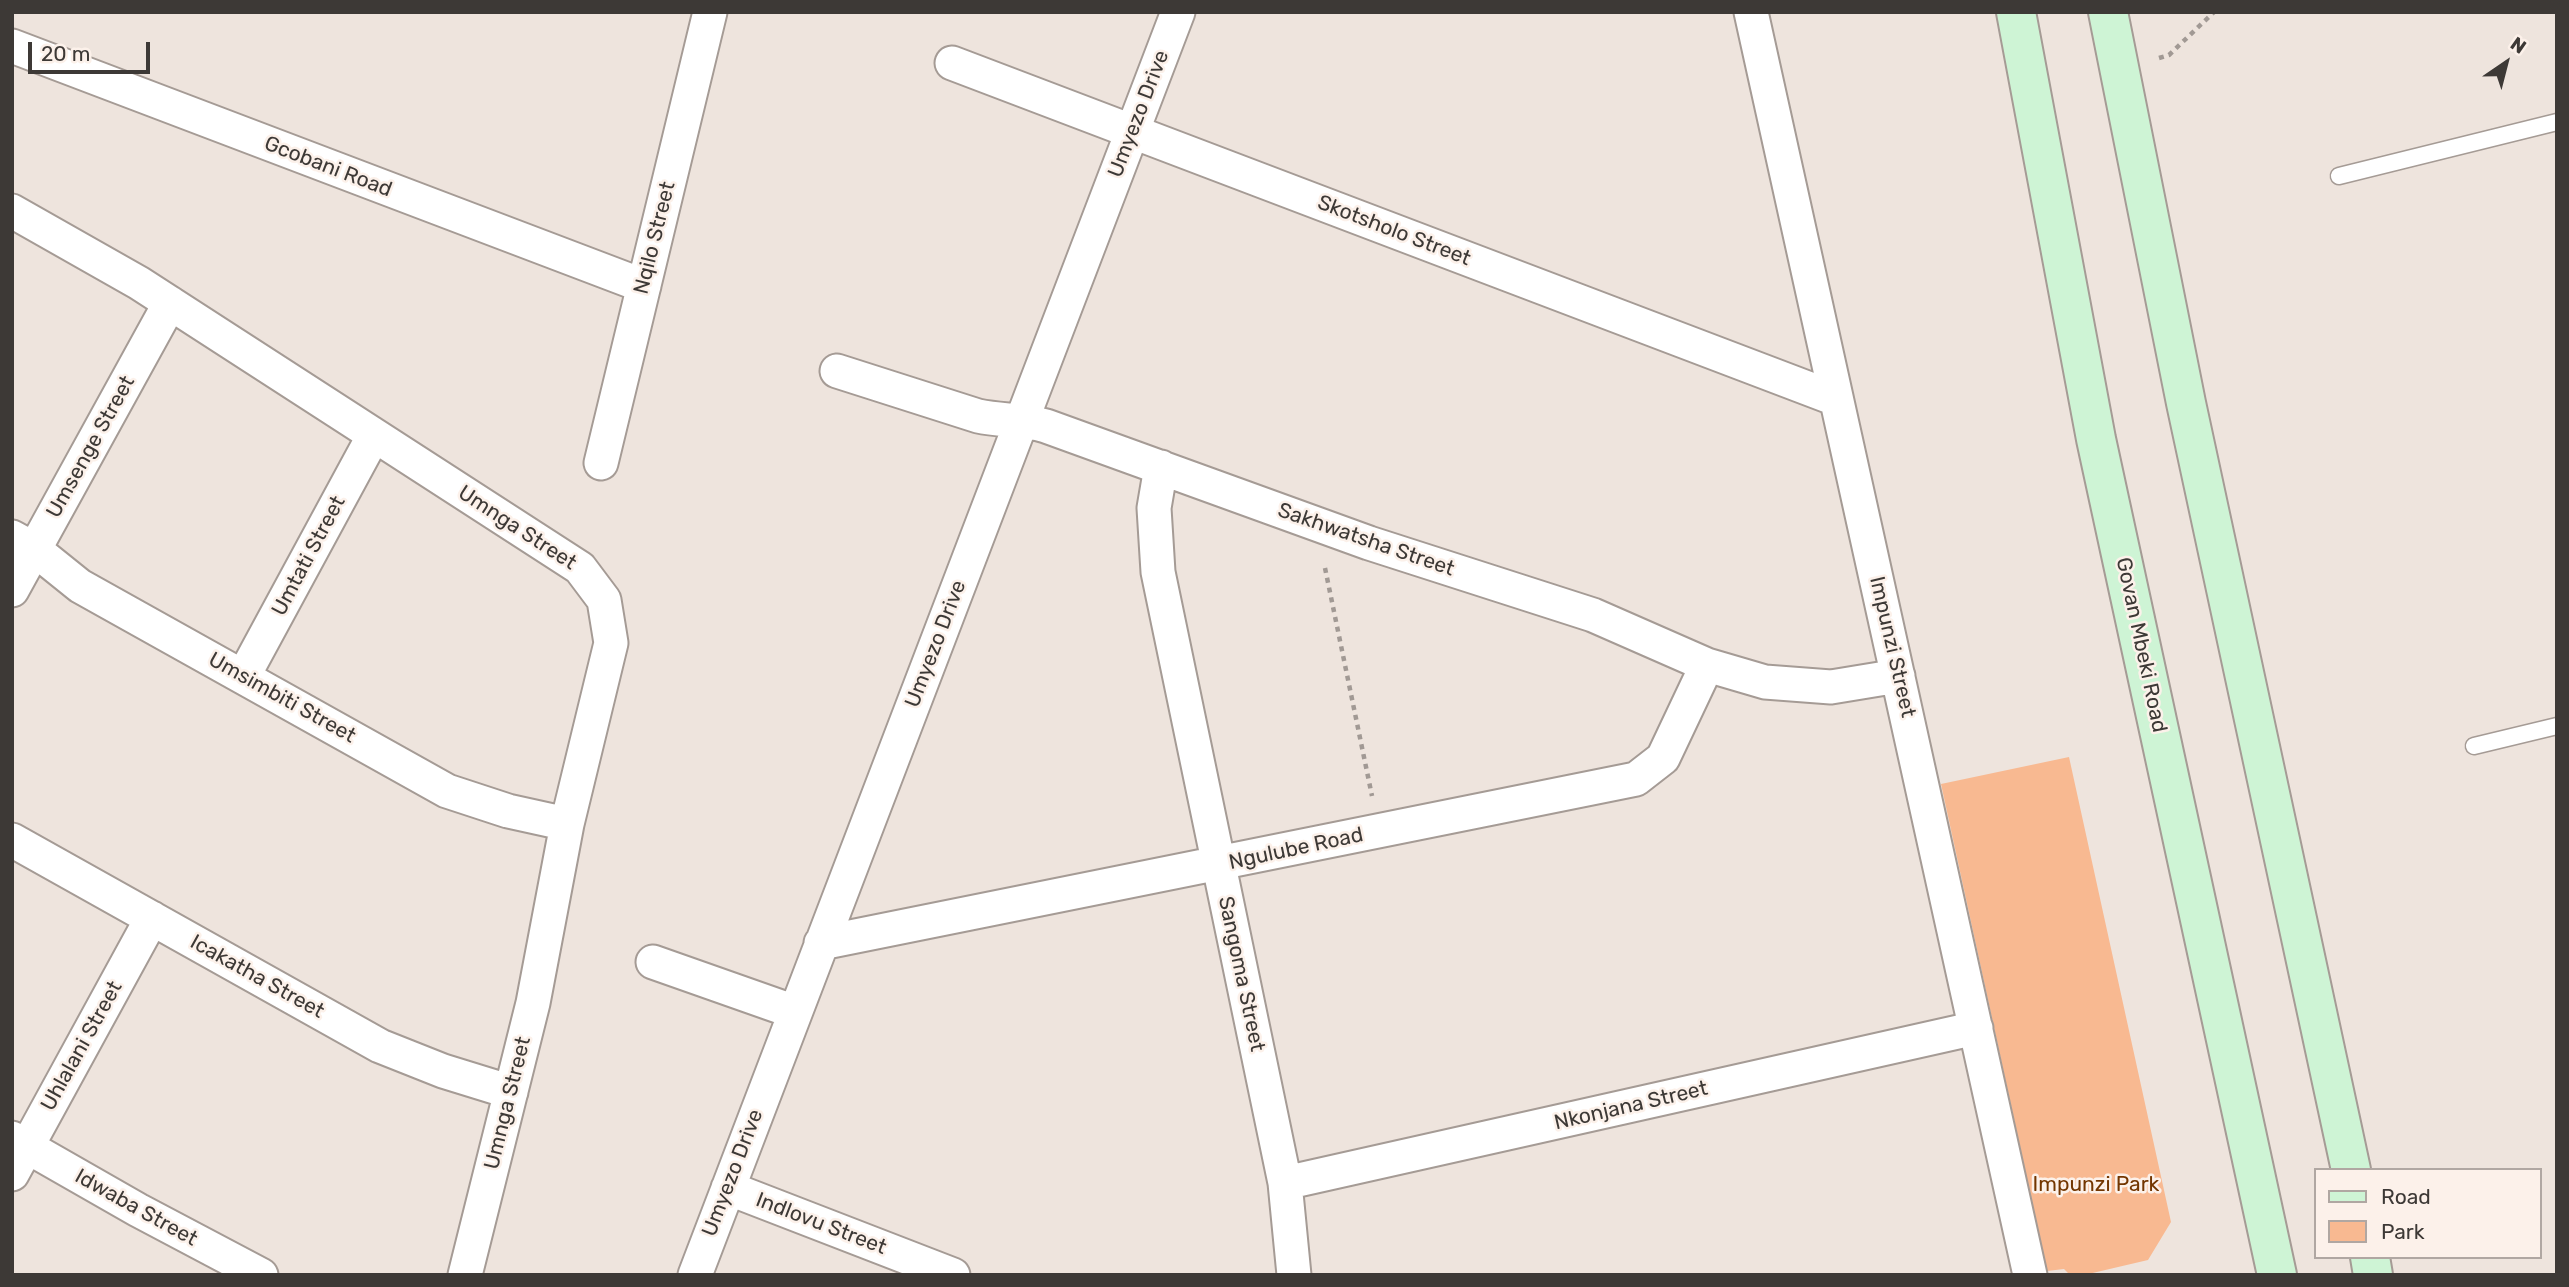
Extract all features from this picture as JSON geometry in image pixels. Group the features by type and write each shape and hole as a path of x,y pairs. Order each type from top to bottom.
{"main road":[{"name":"Govan Mbeki Road","path":"2016,12 2096,439 2277,1275"},
{"path":"2108,12 2189,417 2351,1168"}],"street":[{"name":"Nqilo Street","path":"601,463 710,12"},
{"name":"Umyezo Drive","path":"695,1275 1178,12"},
{"name":"Impunzi Street","path":"1745,15 1836,400 2030,1275"},
{"name":"Gcobani Road","path":"12,46 644,286"},
{"name":"Skotsholo Street","path":"952,63 1836,400"},
{"name":"Umnga Street","path":"12,211 170,303 580,568 604,600 611,643 567,824 533,1003 465,1275"},
{"name":"Umsenge Street","path":"12,590 23,543 170,303"},
{"name":"Sakhwatsha Street","path":"837,371 978,416 997,420 1023,418 1316,523 1593,615 1707,665 1765,682 1831,687 1898,676"},
{"name":"Umtati Street","path":"243,677 374,435"},
{"name":"Sangoma Street","path":"1161,467 1154,508 1158,572 1285,1183 1294,1275"},
{"name":"Umsimbiti Street","path":"23,543 80,586 447,791 508,811 567,824"},
{"name":"Ngulube Road","path":"821,943 1636,779 1662,758 1707,665"},
{"name":"Icakatha Street","path":"12,840 380,1045 443,1071 511,1092"},
{"name":"Uhlalani Street","path":"17,1153 152,918"},
{"path":"653,962 795,1012"},
{"name":"Nkonjana Street","path":"1285,1183 1976,1028"},
{"name":"Idwaba Street","path":"17,1153 138,1210 261,1275"},
{"name":"Indlovu Street","path":"728,1188 953,1275"}],"lane":[{"path":"2339,176 2557,122"},
{"path":"2474,746 2557,726"}],"path":[{"path":"2148,61 2169,55 2214,12"},
{"path":"1316,523 1379,831"}],"green space":[{"name":"Impunzi Park","path":"2069,757 2171,1222 2148,1260 2084,1275 2070,1275 2064,1269 2047,1271 1941,784"}]}
